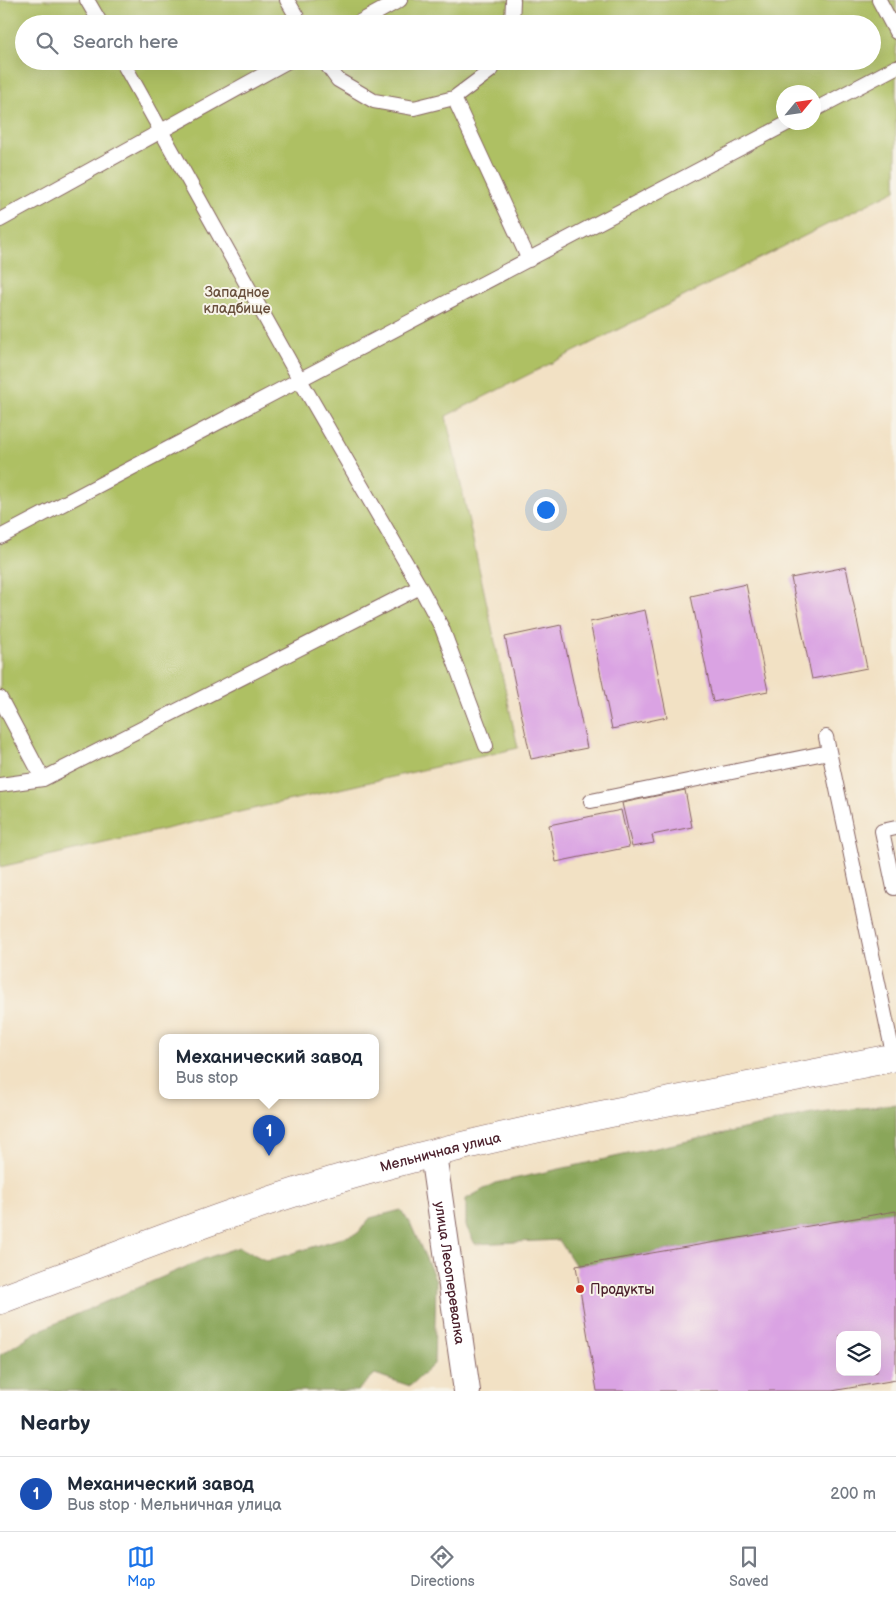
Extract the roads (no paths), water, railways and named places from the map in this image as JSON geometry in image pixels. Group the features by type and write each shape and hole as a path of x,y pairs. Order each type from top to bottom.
{"main road":[{"name":"Мельничная улица","path":"0,1300 281,1198 382,1166 531,1129 895,1058"}],"street":[{"name":"улица Лесоперевалка","path":"432,1154 467,1391"}],"lane":[{"path":"87,0 95,15"},
{"path":"288,0 296,15"},
{"path":"372,15 400,0"},
{"path":"513,15 514,0"},
{"path":"878,0 896,32"},
{"path":"821,106 896,67"},
{"path":"127,70 300,380 442,628 486,746"},
{"path":"0,220 272,70"},
{"path":"331,70 338,80 374,101 414,108 454,98 490,70"},
{"path":"454,98 528,260"},
{"path":"0,537 776,129"},
{"path":"0,785 43,779 420,587"},
{"path":"0,698 43,779"},
{"path":"826,737 895,1058"},
{"path":"591,801 829,752"},
{"path":"896,828 882,831 894,888 896,887"}],"place":[{"name":"Механический завод","path":"269,1156"},
{"name":"Продукты","path":"580,1289"}],"park label":[{"name":"Западное кладбище","path":"237,300"}]}
